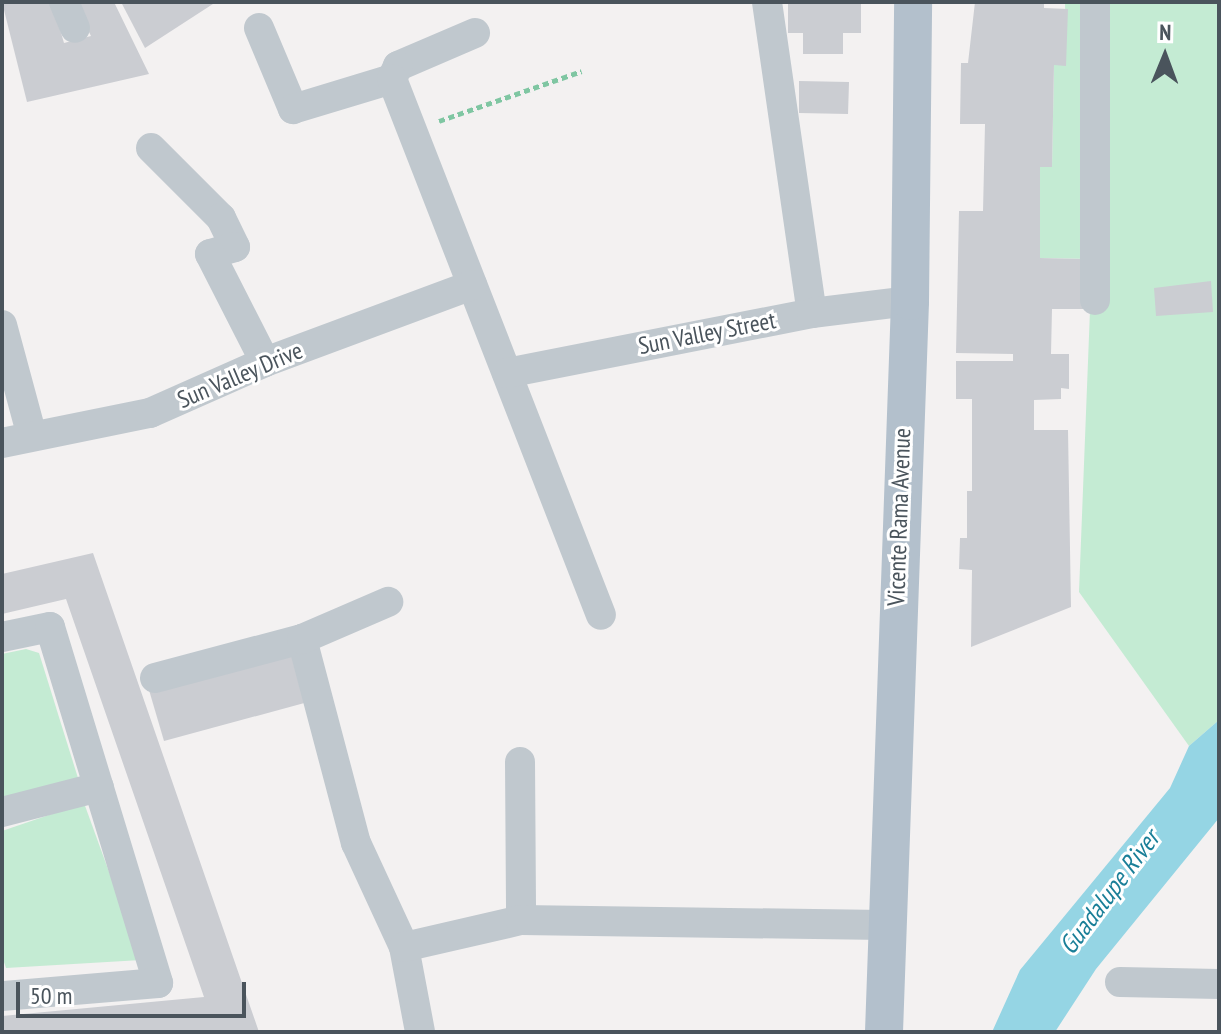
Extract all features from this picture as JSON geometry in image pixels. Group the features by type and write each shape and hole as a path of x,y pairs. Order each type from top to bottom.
{"main road":[{"name":"Vicente Rama Avenue","path":"884,1032 884,925 910,301 913,2"}],"street":[{"path":"767,2 812,313"},
{"path":"1095,2 1095,300"},
{"path":"259,28 293,109 392,79"},
{"path":"475,33 398,66 392,79 601,615"},
{"path":"151,148 221,218 235,247 210,254 265,362"},
{"name":"Sun Valley Drive","path":"2,443 150,413 265,362 472,285"},
{"name":"Sun Valley Street","path":"507,373 812,313 910,301"},
{"path":"2,325 32,436"},
{"path":"155,678 302,639 388,602"},
{"path":"2,637 50,627 158,983 2,996"},
{"path":"302,639 356,843 404,947 420,1032"},
{"path":"520,762 521,920"},
{"path":"2,812 99,787"},
{"path":"404,947 521,920 884,925"},
{"path":"1120,982 1219,984"}],"path":[{"path":"412,131 582,71"}],"green space":[{"path":"1065,2 1219,2 1219,720 1189,746 1079,592 1092,259 1040,258 1040,167 1052,167 1054,65 1066,65"},
{"path":"26,649 39,653 78,778 2,800 2,654"},
{"path":"84,803 141,960 6,968 2,956 2,831"}],"water":[{"name":"Guadalupe River","path":"1219,720 1219,818 1096,969 1055,1032 992,1032 1020,970 1170,788 1189,746"}],"building":[{"path":"2,2 52,2 64,43 91,36 74,2 114,2 149,74 27,102"},
{"path":"121,2 216,2 145,48"},
{"path":"788,2 861,2 861,33 843,33 843,54 803,54 803,33 788,33"},
{"path":"975,2 1044,2 1044,8 1068,9 1066,66 1054,65 1052,167 1040,167 1040,258 1084,259 1083,309 1052,309 1051,354 1069,354 1069,389 1061,388 1061,399 1034,400 1034,430 1068,430 1071,607 971,647 972,570 959,569 960,538 967,538 967,491 972,491 972,399 956,399 956,361 1013,361 1013,354 956,353 959,211 983,211 985,124 960,124 961,63 968,63"},
{"path":"799,81 849,82 848,114 799,113"},
{"path":"1211,281 1213,312 1156,316 1154,288"},
{"path":"93,553 259,1032 2,1032 2,1016 204,997 66,599 2,614 2,574"},
{"path":"294,651 308,702 164,741 149,690"}]}
